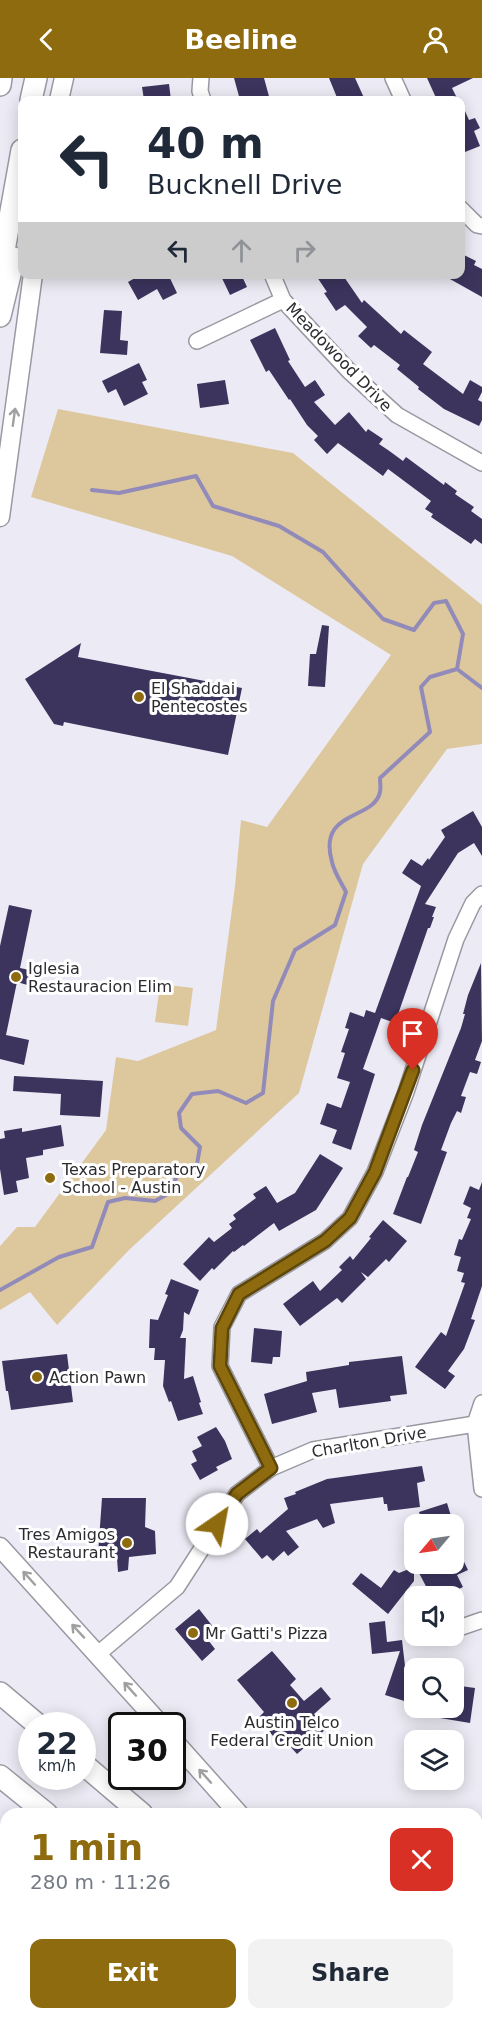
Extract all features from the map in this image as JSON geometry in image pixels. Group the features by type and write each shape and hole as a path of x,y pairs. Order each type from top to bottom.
{"highway":[{"path":"0,85 1,78"},
{"path":"33,96 36,78"},
{"path":"0,273 18,172"},
{"path":"0,316 18,242"},
{"path":"0,1693 23,1712"},
{"path":"96,1775 135,1808"},
{"path":"0,1776 40,1808"},
{"path":"0,1784 23,1808"}],"main road":[{"path":"60,96 64,78"},
{"path":"0,517 32,279"},
{"path":"0,1547 149,1712"},
{"path":"186,1754 234,1808"}],"street":[{"path":"201,78 202,96"},
{"path":"393,78 401,96"},
{"path":"465,213 477,225 482,226"},
{"name":"Meadowood Drive","path":"274,279 283,300 349,371 397,415 482,463"},
{"path":"196,341 283,300"},
{"path":"271,1468 220,1366 222,1328 239,1294 325,1241 350,1218 375,1172 398,1112 456,939 473,903 482,894"},
{"path":"482,1403 475,1424 482,1489"},
{"name":"Charlton Drive","path":"98,1654 177,1587 237,1494 271,1468 313,1450 475,1424"},
{"path":"464,1626 482,1620"}],"shaded area":[{"path":"58,409 293,453 482,605 482,744 447,749 363,864 299,1093 129,1250 57,1325 30,1292 0,1310 0,1246 17,1227 35,1227 106,1130 116,1057 138,1061 216,1030 235,886 241,820 267,827 391,655 232,556 31,497"},
{"path":"160,984 193,988 188,1026 155,1022"}],"building":[{"path":"234,78 264,78 269,96 239,96"},
{"path":"329,78 355,78 363,96 336,96"},
{"path":"427,78 473,78 452,88 456,96 435,96"},
{"path":"169,84 170,96 143,96 142,87"},
{"path":"465,111 469,120 475,118 480,128 474,131 480,146 465,152"},
{"path":"465,256 476,261 474,265 482,269 482,297 450,279 465,279"},
{"path":"133,279 170,279 177,293 163,300 157,289 138,300 128,282"},
{"path":"222,279 243,279 247,287 230,295"},
{"path":"318,279 345,279 362,303 364,300 401,334 404,330 432,352 423,364 463,394 470,380 482,387 478,400 482,402 482,420 479,426 444,409 397,369 400,365 374,345 371,348 358,336 367,327 345,305 336,311 324,293 327,292"},
{"path":"104,310 122,311 120,340 128,341 127,355 100,353"},
{"path":"275,328 290,360 288,361 305,387 315,380 325,395 314,402 335,425 349,412 366,432 368,429 383,439 379,444 403,461 406,457 444,485 445,482 457,491 455,494 474,507 471,511 482,519 482,544 475,539 471,544 431,517 433,514 425,509 431,501 388,469 383,476 338,443 327,454 314,440 318,436 307,425 269,370 266,372 250,340"},
{"path":"139,363 147,380 142,382 148,394 124,406 116,389 108,393 102,381"},
{"path":"225,380 229,404 200,408 197,384"},
{"path":"322,625 329,626 325,687 308,686 310,654 316,654"},
{"name":"El Shaddai Pentecostes","path":"81,643 78,657 242,688 228,755 64,722 63,726 54,724 25,679"},
{"path":"473,811 482,827 482,856 474,843 458,853 425,904 436,907 432,917 434,917 428,928 395,1023 381,1018 363,1069 375,1074 351,1150 332,1143 337,1130 320,1124 327,1103 341,1108 350,1082 337,1078 345,1053 341,1052 349,1029 345,1028 350,1012 364,1017 366,1010 375,1013 421,886 402,873 411,859 422,866 428,858 429,860 445,837 441,830"},
{"name":"Iglesia Restauracion Elim","path":"9,905 32,910 20,968 34,971 31,986 17,982 6,1035 29,1040 24,1065 0,1059 0,946"},
{"path":"481,963 482,1041 475,1060 481,1062 477,1074 470,1072 461,1096 466,1097 461,1113 457,1111 441,1150 447,1152 421,1224 393,1214 418,1152 414,1150 422,1125 461,1028 468,995"},
{"path":"14,1076 103,1081 100,1117 60,1115 61,1094 13,1091"},
{"path":"61,1125 64,1146 43,1150 43,1155 26,1158 29,1178 16,1181 18,1192 4,1195 0,1169 0,1139 5,1138 4,1131 22,1128 22,1132"},
{"path":"320,1154 343,1168 316,1210 279,1231 274,1223 244,1246 233,1251 200,1281 183,1264 209,1237 214,1242 232,1228 229,1224 236,1219 233,1215 256,1198 253,1194 266,1186 277,1203 295,1193"},
{"path":"482,1182 482,1286 471,1319 475,1320 464,1349 448,1371 455,1376 445,1389 415,1367 441,1332 446,1336 465,1283 461,1282 464,1273 457,1271 461,1257 454,1255 459,1239 462,1240 471,1219 467,1218 471,1208 463,1204 470,1186 479,1190"},
{"path":"383,1220 407,1241 389,1262 386,1259 368,1277 361,1272 366,1279 342,1303 337,1298 300,1326 283,1304 313,1281 320,1291 342,1270 339,1267 350,1256 353,1260"},
{"path":"171,1279 199,1290 189,1315 184,1312 180,1338 186,1338 184,1379 193,1376 203,1414 178,1421 163,1386 165,1360 154,1360 155,1348 149,1348 150,1319 158,1320 168,1295 165,1294"},
{"path":"254,1328 282,1331 280,1357 273,1357 272,1364 251,1362"},
{"name":"Action Pawn","path":"67,1354 73,1402 11,1410 2,1361"},
{"path":"402,1356 407,1394 390,1396 391,1401 339,1408 336,1389 312,1393 317,1412 272,1424 264,1394 307,1381 306,1372 349,1365 349,1362"},
{"path":"216,1427 232,1459 216,1467 218,1470 200,1480 191,1464 197,1461 192,1451 202,1446 197,1437"},
{"path":"422,1466 425,1481 417,1483 420,1507 388,1511 383,1497 330,1504 335,1523 323,1528 317,1519 286,1531 299,1547 288,1556 284,1551 273,1561 267,1555 262,1559 245,1539 257,1529 260,1533 288,1509 284,1498 296,1494 295,1492 327,1479"},
{"name":"Tres Amigos Restaurant","path":"102,1498 146,1498 145,1527 155,1531 156,1554 129,1557 128,1570 118,1572 117,1558 98,1554"},
{"path":"447,1503 450,1514 420,1514 419,1512"},
{"path":"394,1570 399,1573 404,1571 404,1574 414,1574 414,1581 410,1586 404,1586 404,1594 388,1614 352,1584 361,1573 381,1588"},
{"path":"420,1574 459,1574 457,1575 462,1586 426,1586"},
{"name":"Mr Gatti's Pizza","path":"199,1609 214,1628 205,1636 215,1649 202,1661 175,1629"},
{"path":"385,1621 387,1642 402,1640 404,1701 385,1695 400,1651 372,1654 369,1623"},
{"name":"Austin Telco Federal Credit Union","path":"272,1651 296,1679 290,1685 304,1701 321,1687 331,1699 314,1714 326,1729 297,1754 288,1744 283,1748 258,1718 264,1712 237,1680"},
{"path":"464,1686 475,1688 470,1723 440,1718 464,1718"}],"waterway":[{"path":"92,490 119,493 196,476 213,506 279,526 323,552 383,619 414,630 434,603 446,601 463,634 457,669 482,688"},
{"path":"0,1290 59,1257 92,1247 108,1202 125,1198 155,1201 166,1195 178,1175 197,1164 200,1147 181,1128 179,1113 192,1094 218,1091 246,1103 263,1093 273,1001 295,950 335,925 346,892 332,862 330,845 332,833 339,824 376,801 380,792 380,778 430,732 421,687 430,677 457,669"}],"place":[{"name":"El Shaddai Pentecostes","path":"139,697"},
{"name":"Iglesia Restauracion Elim","path":"16,977"},
{"name":"Texas Preparatory School - Austin","path":"50,1178"},
{"name":"Action Pawn","path":"37,1377"},
{"name":"Tres Amigos Restaurant","path":"127,1543"},
{"name":"Mr Gatti's Pizza","path":"193,1633"},
{"name":"Austin Telco Federal Credit Union","path":"292,1703"}],"route":[{"path":"217,1524 237,1494 271,1468 220,1366 222,1328 239,1294 325,1241 350,1218 375,1172 413,1070"}]}
